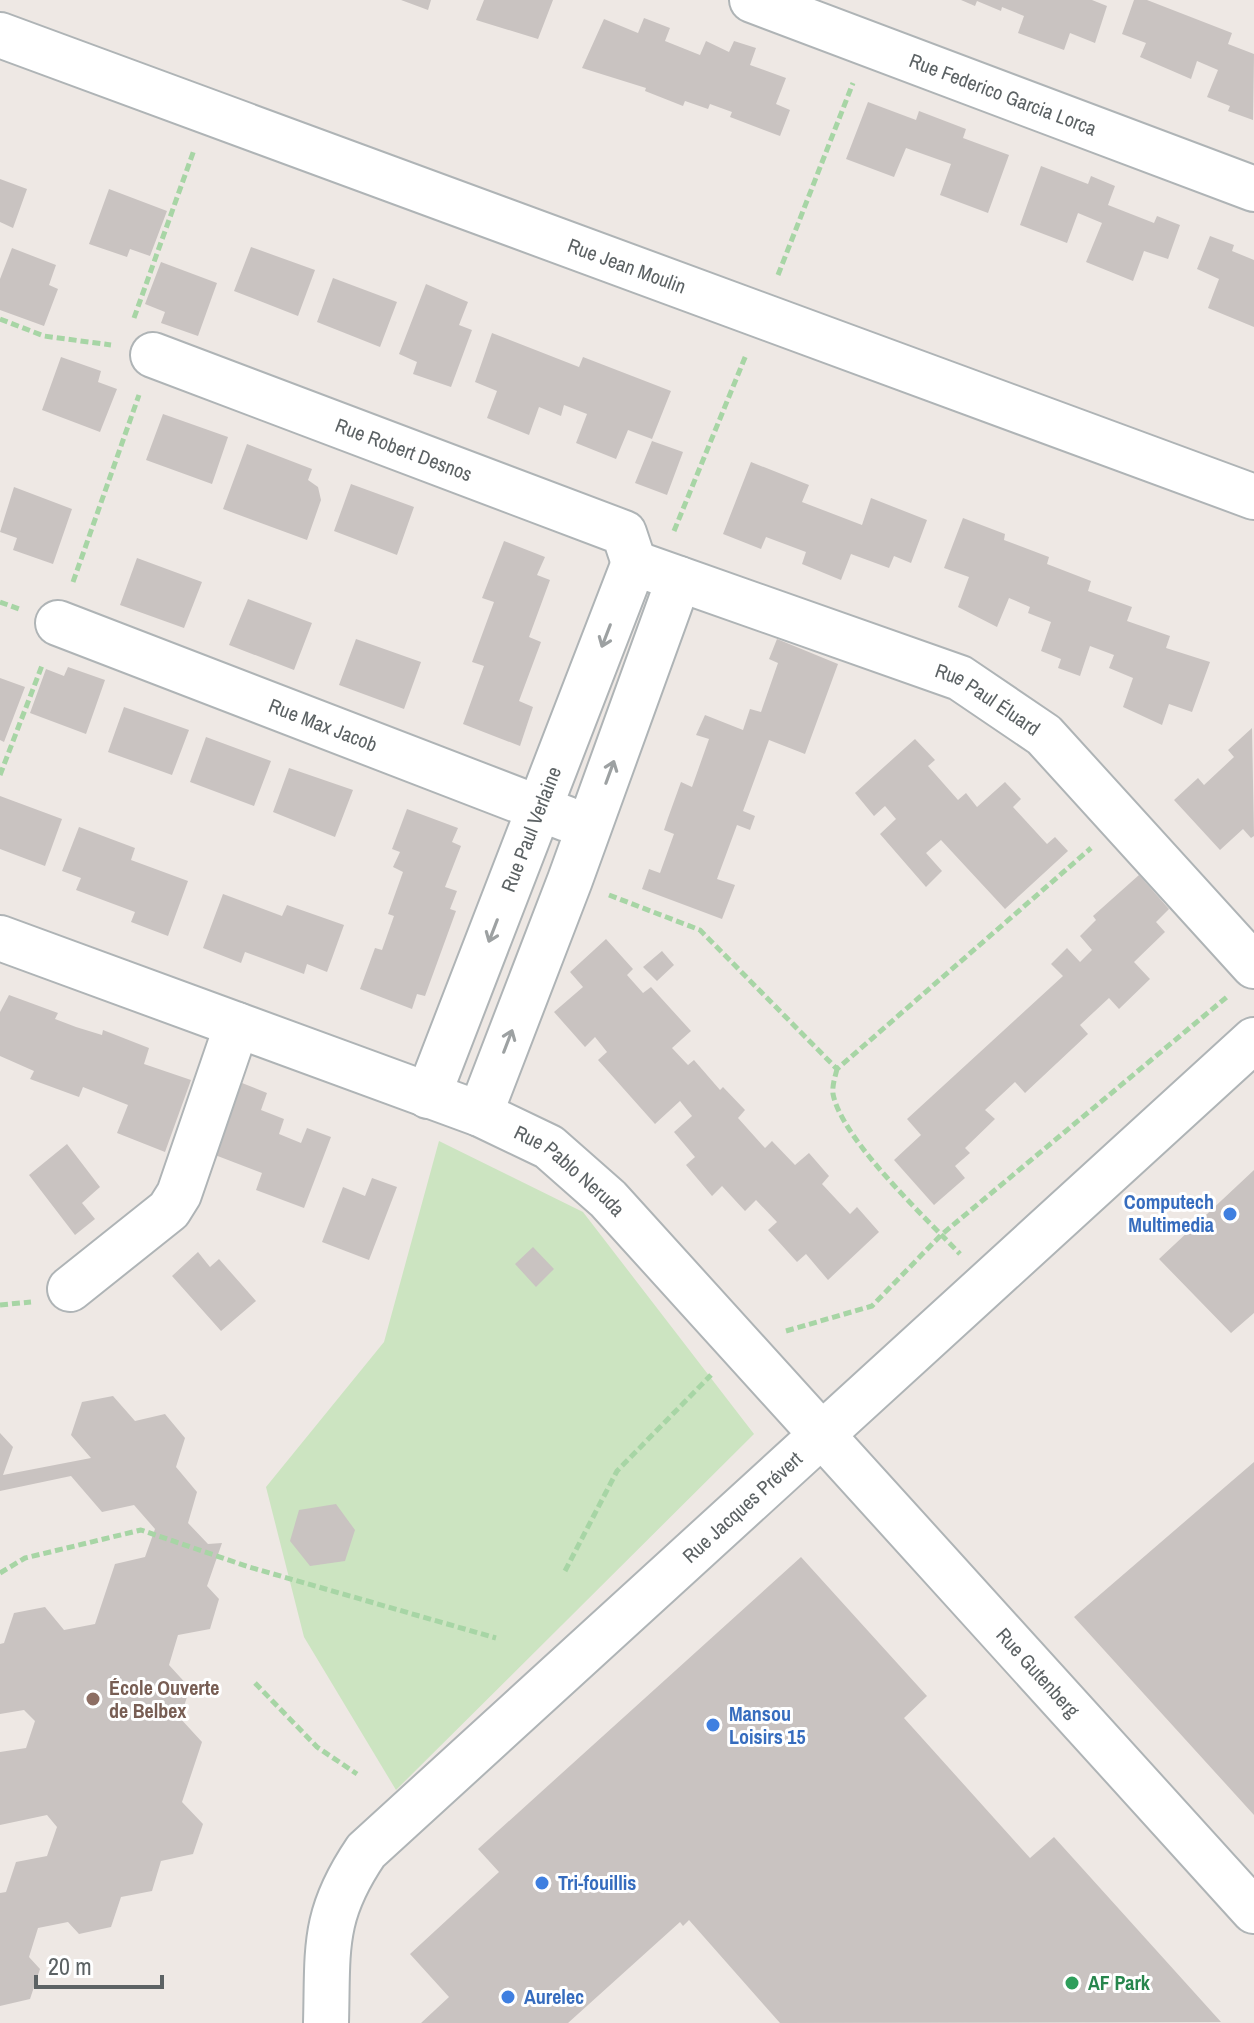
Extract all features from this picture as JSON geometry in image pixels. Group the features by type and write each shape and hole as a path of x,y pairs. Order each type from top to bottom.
{"street":[{"name":"Rue Federico Garcia Lorca","path":"752,0 1254,189"},
{"name":"Rue Jean Moulin","path":"0,35 1254,497"},
{"name":"Rue Robert Desnos","path":"138,351 624,533 657,571"},
{"name":"Rue Paul Verlaine","path":"428,1096 541,809 657,571"},
{"name":"Rue Paul Éluard","path":"657,571 960,678 1044,735 1122,821 1242,980"},
{"path":"480,1114 590,828 657,571"},
{"name":"Rue Max Jacob","path":"58,623 590,828"},
{"name":"Rue Pablo Neruda","path":"0,938 480,1114 549,1147 608,1199 822,1433"},
{"path":"70,1289 169,1210 179,1194 237,1025"},
{"name":"Rue Jacques Prévert","path":"326,2023 330,1920 345,1883 366,1851 985,1282 1254,1040"},
{"name":"Rue Gutenberg","path":"822,1433 1254,1911"}],"path":[{"path":"657,571 762,316 868,43"},
{"path":"0,775 58,623 208,111"},
{"path":"0,319 44,336 138,351"},
{"path":"985,1282 868,1155 842,1119 832,1091 837,1069 1122,821"},
{"path":"570,880 700,930 837,1069"},
{"path":"565,1571 617,1471 741,1344 872,1306 941,1235 1242,980"},
{"path":"0,1573 25,1558 141,1530 249,1567 496,1638"},
{"path":"255,1683 317,1747 357,1774"}],"green space":[{"path":"439,1141 583,1212 754,1434 396,1790 304,1637 266,1487 384,1342"}],"building":[{"path":"401,0 431,0 428,10"},
{"path":"484,0 553,0 538,39 476,20"},
{"path":"961,0 1092,0 1107,6 1095,43 1070,33 1064,50 1018,33 1024,16 1002,7 1001,11 977,1 975,6"},
{"path":"1134,0 1147,0 1232,33 1228,44 1254,54 1253,120 1228,111 1230,106 1207,97 1218,70 1197,61 1191,79 1140,57 1146,43 1122,34"},
{"path":"644,18 670,28 665,41 700,55 706,41 729,52 734,41 756,48 750,65 786,78 776,104 790,110 780,136 730,117 732,112 710,104 708,109 685,101 683,106 645,91 646,88 582,68 604,19 638,33"},
{"path":"868,102 916,120 919,111 966,129 963,138 1009,155 988,213 940,195 951,164 906,148 894,177 846,159"},
{"path":"1041,166 1088,184 1091,176 1115,186 1108,205 1154,223 1157,216 1180,225 1168,259 1144,251 1133,281 1086,262 1102,223 1078,213 1067,243 1020,225"},
{"path":"0,179 27,189 13,228 0,222"},
{"path":"109,189 167,211 150,256 130,249 127,257 89,244"},
{"path":"1210,236 1234,245 1232,251 1254,260 1254,327 1208,308 1219,279 1197,269"},
{"path":"251,247 315,270 298,316 234,291"},
{"path":"12,248 56,265 49,285 58,289 44,326 0,310 0,279"},
{"path":"161,262 217,283 198,336 161,323 165,312 145,304"},
{"path":"333,278 397,302 380,347 317,322"},
{"path":"426,284 468,302 459,325 472,330 451,387 413,374 417,362 399,354"},
{"path":"492,333 579,367 583,357 671,391 652,439 628,430 616,459 576,443 587,414 564,405 561,416 539,407 529,435 487,418 497,391 475,382"},
{"path":"61,357 101,371 98,382 117,389 100,432 42,410"},
{"path":"163,414 228,437 212,484 146,460"},
{"path":"652,441 683,452 667,495 635,483"},
{"path":"247,444 312,469 308,480 318,487 321,500 307,540 223,509"},
{"path":"751,462 809,485 802,502 862,525 871,498 927,520 911,563 894,556 889,568 851,554 841,580 802,564 806,552 766,537 761,549 723,534"},
{"path":"351,484 414,507 397,555 334,531"},
{"path":"14,487 72,509 53,564 13,550 17,538 0,532"},
{"path":"963,518 1005,534 1004,540 1049,557 1047,564 1091,581 1088,591 1132,607 1127,621 1170,636 1166,648 1210,662 1192,712 1169,704 1162,725 1123,707 1133,678 1109,668 1114,655 1090,646 1080,676 1058,668 1061,659 1041,651 1051,622 1028,613 1030,607 1009,598 997,627 958,607 969,577 944,568"},
{"path":"504,541 545,557 537,575 550,580 529,637 541,642 519,701 533,707 520,746 463,724 484,666 472,662 494,602 482,598"},
{"path":"137,558 202,582 184,628 120,605"},
{"path":"248,599 312,623 294,670 229,645"},
{"path":"356,639 421,662 404,709 339,685"},
{"path":"777,639 838,664 805,754 769,740 743,811 755,816 750,830 737,825 717,879 735,885 722,919 642,889 649,869 660,873 674,834 664,830 681,782 692,787 709,739 696,735 705,715 743,730 750,709 761,712 778,663 769,659"},
{"path":"68,667 105,680 86,734 30,713 46,669 64,676"},
{"path":"0,678 25,687 4,742 0,740"},
{"path":"124,707 189,730 172,775 108,752"},
{"path":"1252,728 1254,836 1251,838 1243,829 1220,850 1174,800 1198,778 1204,785 1234,757 1228,750"},
{"path":"206,737 271,761 254,806 190,782"},
{"path":"915,739 935,760 928,766 958,800 966,793 977,807 1005,782 1021,799 1013,807 1047,844 1055,837 1068,851 1005,909 941,840 926,853 942,871 926,887 880,834 896,819 885,806 874,816 855,793"},
{"path":"289,768 353,790 335,837 273,812"},
{"path":"0,796 62,819 45,866 0,849"},
{"path":"407,809 458,828 452,842 461,846 445,887 457,891 450,909 456,911 425,996 417,994 412,1009 360,989 375,948 382,950 394,916 388,914 403,872 393,867 400,852 392,849"},
{"path":"79,827 135,848 131,860 188,881 168,936 131,922 135,912 76,890 81,878 62,871"},
{"path":"1139,875 1169,909 1156,922 1165,932 1134,962 1150,979 1119,1009 1109,998 1080,1025 1088,1034 1025,1093 1015,1082 985,1110 995,1119 965,1148 970,1153 955,1166 965,1178 934,1205 894,1160 921,1135 907,1119 1063,976 1051,964 1067,948 1080,962 1092,950 1080,936 1096,920 1093,916"},
{"path":"223,894 282,916 287,905 344,925 327,972 307,964 304,974 245,952 241,963 203,948"},
{"path":"606,939 633,969 627,975 643,993 651,987 691,1031 672,1048 688,1065 694,1060 720,1090 723,1087 745,1110 738,1118 765,1148 772,1141 795,1165 809,1153 829,1176 822,1184 850,1214 857,1207 879,1232 828,1280 806,1254 797,1262 768,1230 777,1222 756,1200 745,1211 722,1186 712,1196 686,1165 695,1157 674,1132 692,1116 680,1101 655,1124 598,1060 607,1052 595,1037 585,1047 554,1012 583,987 570,972"},
{"path":"662,951 674,965 657,981 643,967"},
{"path":"9,995 58,1013 55,1019 76,1027 102,1035 103,1030 149,1048 144,1064 191,1080 165,1152 117,1133 128,1105 83,1087 79,1097 30,1079 34,1071 0,1056 0,1012"},
{"path":"242,1083 267,1093 261,1110 284,1119 279,1134 301,1143 307,1128 331,1137 304,1208 256,1190 262,1173 215,1155"},
{"path":"67,1144 100,1187 82,1203 95,1219 75,1235 29,1175"},
{"name":"Computech Multimedia","path":"1254,1170 1254,1313 1231,1333 1159,1259"},
{"path":"372,1178 397,1187 369,1260 322,1242 343,1187 365,1196"},
{"path":"533,1247 554,1269 536,1287 515,1264"},
{"path":"198,1252 210,1267 219,1259 256,1301 221,1331 172,1276"},
{"name":"École Ouverte de Belbex","path":"113,1396 135,1421 165,1414 185,1438 176,1467 197,1492 188,1523 208,1544 222,1543 207,1586 219,1599 210,1629 178,1635 169,1665 190,1688 180,1718 202,1742 182,1802 203,1824 193,1854 161,1861 152,1891 121,1897 111,1927 79,1934 68,1922 38,1928 29,1957 40,1969 30,1999 0,2006 0,1893 6,1892 16,1862 47,1856 57,1827 47,1815 0,1825 0,1752 26,1748 35,1721 24,1710 0,1714 0,1644 4,1643 14,1613 45,1607 64,1630 95,1624 115,1564 145,1557 155,1529 134,1505 102,1512 71,1476 0,1491 0,1433 13,1447 3,1475 91,1458 71,1435 82,1402"},
{"path":"1254,1462 1254,1815 1074,1617"},
{"path":"336,1504 355,1530 345,1561 310,1566 290,1541 299,1510"},
{"path":"801,1557 927,1696 904,1718 1030,1858 1054,1837 1221,2022 780,2023 689,1920 683,1926 680,1922 568,2023 421,2023 449,1997 410,1954 499,1872 478,1849"}],"place":[{"name":"Computech Multimedia","path":"1230,1214"},
{"name":"École Ouverte de Belbex","path":"93,1699"},
{"name":"Mansou Loisirs 15","path":"713,1725"},
{"name":"Tri-fouillis","path":"542,1883"},
{"name":"AF Park","path":"1072,1983"},
{"name":"Aurelec","path":"508,1997"}]}
